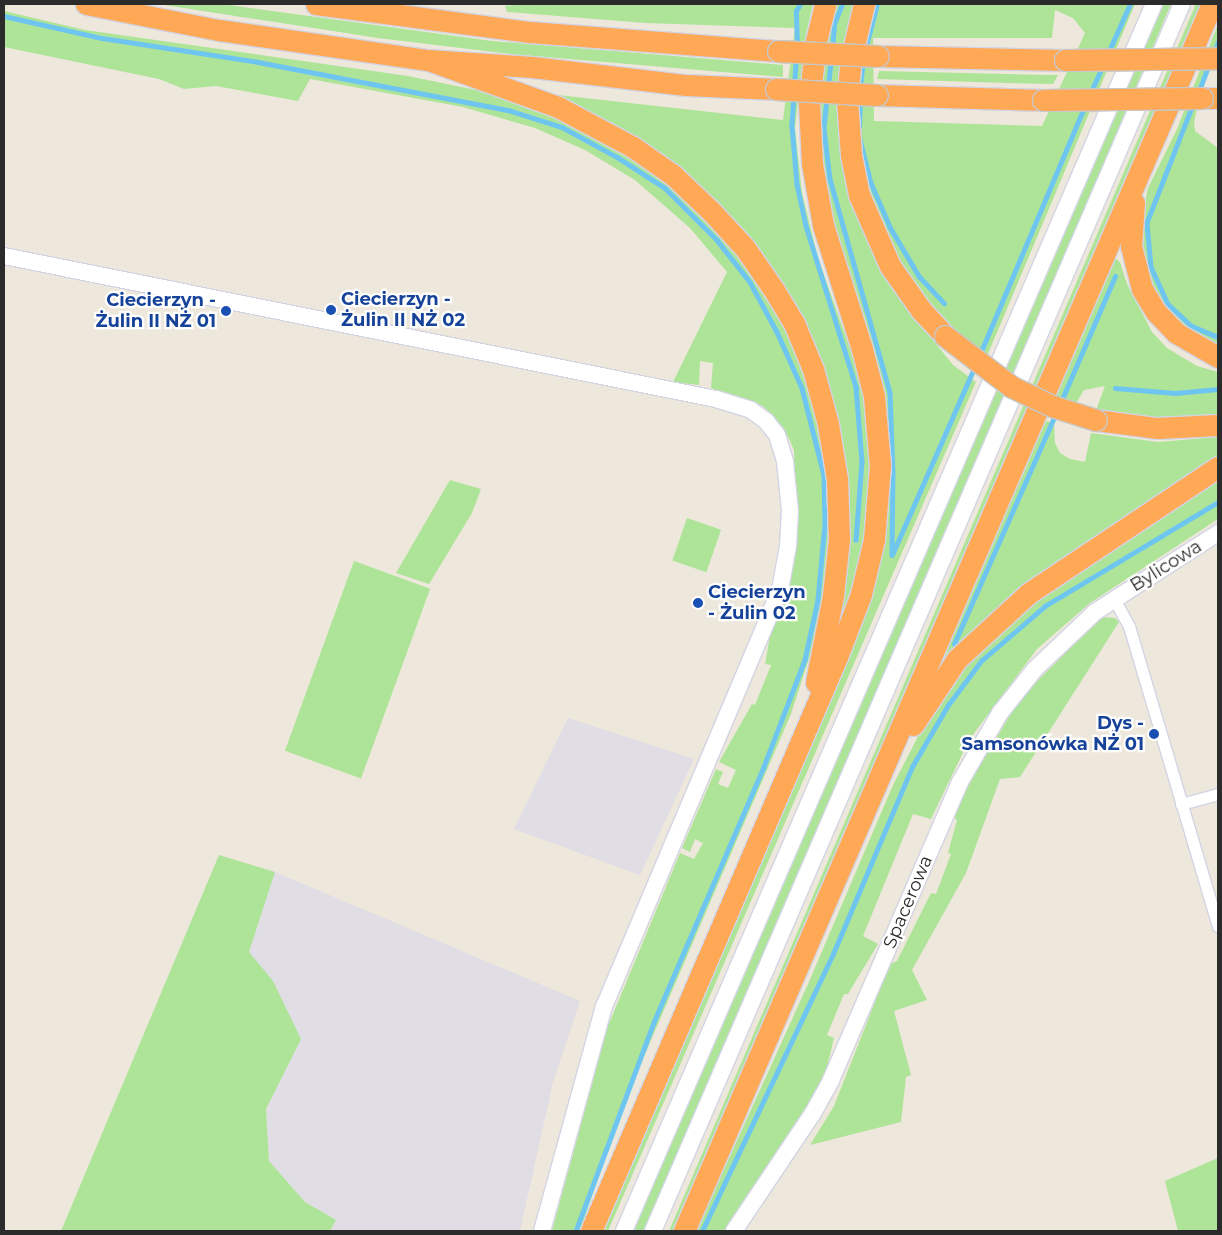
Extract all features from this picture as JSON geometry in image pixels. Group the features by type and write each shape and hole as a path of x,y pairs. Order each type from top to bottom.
{"highway":[{"path":"86,4 228,31 428,60 532,67 686,85 877,95 1043,100 1210,98"},
{"path":"323,5 385,4"},
{"path":"591,1231 809,723 863,587 874,540 880,490 879,438 871,384 827,240 812,164 809,102 816,41 825,4"},
{"path":"864,4 848,78 849,137 856,182 871,230 890,266 920,310 945,336 1012,387 1052,406 1096,420 1157,428 1218,425"},
{"path":"684,1231 1212,4"},
{"path":"323,5 530,32 778,51 878,56 1064,60 1218,58"},
{"path":"428,60 558,108 634,147 673,175 745,248 794,323 814,369 828,424 840,502 833,596 809,723"},
{"path":"1142,167 1130,238 1142,289 1156,312 1176,333 1218,357"},
{"path":"874,789 957,659 993,624 1029,593 1218,467"}],"main road":[{"path":"624,1231 1154,4"},
{"path":"653,1231 1182,4"},
{"path":"4,256 702,396 751,410 766,421 777,436 785,462 790,510 788,546 780,590 604,1006 542,1231"},
{"name":"Bylicowa","path":"1114,599 1218,533"},
{"name":"Spacerowa","path":"734,1231 813,1113 831,1080 945,816 979,746 1035,669 1078,627 1114,599"}],"street":[{"path":"1114,599 1129,626 1218,926"},
{"path":"1181,804 1218,794"}],"shaded area":[{"path":"568,718 694,759 640,875 514,829"},
{"path":"275,872 580,1001 553,1082 520,1231 330,1231 336,1220 305,1202 269,1161 266,1109 301,1039 249,952"}],"green space":[{"path":"158,4 221,4 492,41 783,65 783,77 510,54 378,38"},
{"path":"525,4 813,4 806,34 795,128 802,193 818,258 862,382 870,460 862,554 837,633 842,456 831,393 804,324 640,142 558,95 783,120 795,28 645,23 507,12 505,6"},
{"path":"835,4 855,4 844,42 868,242 893,290 953,365 976,382 608,1231 600,1231 876,569 887,510 890,471 888,417 880,375 823,190 818,122 820,77"},
{"path":"873,4 1135,4 985,361 970,350 910,282 881,227 863,176 858,121 864,36","holes":["1055,10 1073,18 1085,33 1042,126 874,121 873,38 1052,38"]},
{"path":"1164,4 1171,4 869,718 643,1231 634,1231"},
{"path":"1196,4 1206,4 677,1231 669,1231"},
{"path":"4,11 85,30 408,76 505,96 574,121 667,178 734,245 782,322 812,398 830,497 832,548 820,625 791,714 624,1103 580,1231 552,1231 608,1026 680,853 694,859 703,843 695,839 690,852 682,848 716,769 723,772 718,784 728,788 736,770 719,762 752,704 755,705 771,665 765,664 770,636 796,550 794,450 784,428 763,406 711,388 713,363 700,361 699,385 673,382 727,272 690,228 635,180 585,150 535,128 463,107 310,79 298,101 216,86 184,89 159,79 4,47"},
{"path":"1218,24 1218,43 1203,81 1194,122 1195,131 1218,148 1218,347 1178,324 1157,301 1144,277 1139,230 1148,188 1177,129"},
{"path":"879,71 1058,75 1053,84 1007,83 877,79"},
{"path":"1115,258 1120,262 1127,284 1152,332 1167,348 1197,366 1218,372 1218,419 1197,422 1095,413 1105,386 1084,390 1075,405 1052,397"},
{"path":"1046,421 1054,423 1055,443 1060,453 1070,459 1085,462 1091,433 1158,442 1218,437 1218,460 937,671"},
{"path":"1218,479 1218,519 1090,603 1037,649 969,740 931,819 913,814 863,936 878,944 848,994 844,994 827,1035 834,1038 827,1067 816,1092 724,1231 696,1231 808,984 893,785 941,692 969,659 1043,595"},
{"path":"450,480 481,489 472,513 429,584 396,573"},
{"path":"687,518 721,530 706,572 672,561"},
{"path":"354,561 430,589 361,779 285,751"},
{"path":"1102,617 1115,618 1119,622 1020,777 1000,779 966,873 912,970 927,1000 894,1011 911,1075 906,1077 901,1122 810,1145 834,1106 890,964 897,961 931,893 936,894 951,854 948,853 957,820 950,815 1021,697"},
{"path":"219,855 275,872 249,952 273,981 301,1039 266,1109 269,1161 305,1202 336,1220 330,1231 61,1231"},
{"path":"1218,1158 1218,1231 1178,1231 1165,1181"}],"waterway":[{"path":"797,45 796,11 800,4"},
{"path":"832,49 834,24 842,4"},
{"path":"865,50 877,4"},
{"path":"1108,53 1130,4"},
{"path":"4,16 102,38 258,62 508,110 562,127 617,157 665,188 717,240 750,282 777,332 802,388 824,475 825,524 818,600 805,660 764,767 655,1020 576,1231"},
{"path":"1215,51 1218,42"},
{"path":"794,85 796,58"},
{"path":"828,86 831,59"},
{"path":"860,87 863,60"},
{"path":"1090,94 1103,65"},
{"path":"1198,93 1209,65"},
{"path":"794,95 792,126 797,184 806,226 856,387 862,461 856,540"},
{"path":"827,99 824,129 830,179 890,392 893,473 892,555 975,366"},
{"path":"859,127 860,100"},
{"path":"1193,105 1147,223 1151,267 1168,304 1192,326 1218,337"},
{"path":"980,354 1085,106"},
{"path":"859,135 871,183 890,227 919,276 944,303"},
{"path":"1060,404 1115,276"},
{"path":"1115,388 1175,393 1218,389"},
{"path":"954,644 1056,413"},
{"path":"702,1231 833,954 912,767 948,705 981,661 1045,606 1218,502"}],"place":[{"name":"Ciecierzyn - Żulin II NŻ 02","path":"331,310"},
{"name":"Ciecierzyn - Żulin II NŻ 01","path":"226,311"},
{"name":"Ciecierzyn - Żulin 02","path":"698,603"},
{"name":"Dys - Samsonówka NŻ 01","path":"1154,734"}]}
